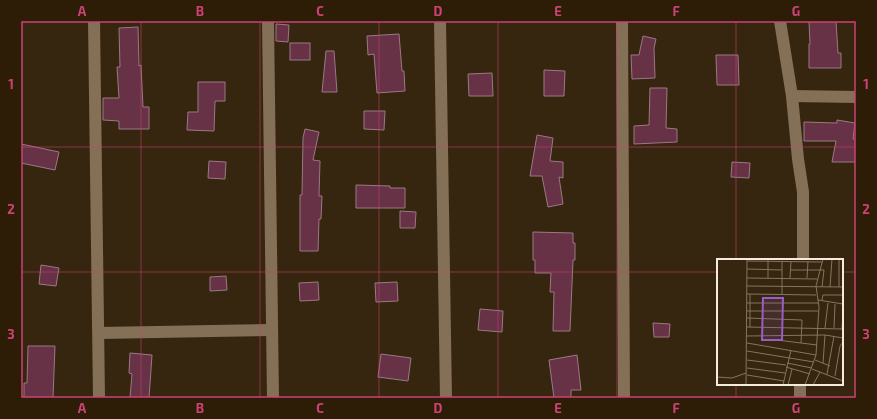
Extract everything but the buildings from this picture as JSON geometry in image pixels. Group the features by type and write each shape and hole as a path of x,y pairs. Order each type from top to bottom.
{"street":[{"path":"94,21 99,398"},
{"path":"268,21 273,398"},
{"path":"440,21 446,398"},
{"path":"622,21 624,398"},
{"path":"780,21 792,96 798,159 803,192 803,259"},
{"path":"792,96 856,97"},
{"path":"99,333 272,330"},
{"path":"800,385 800,398"}]}
